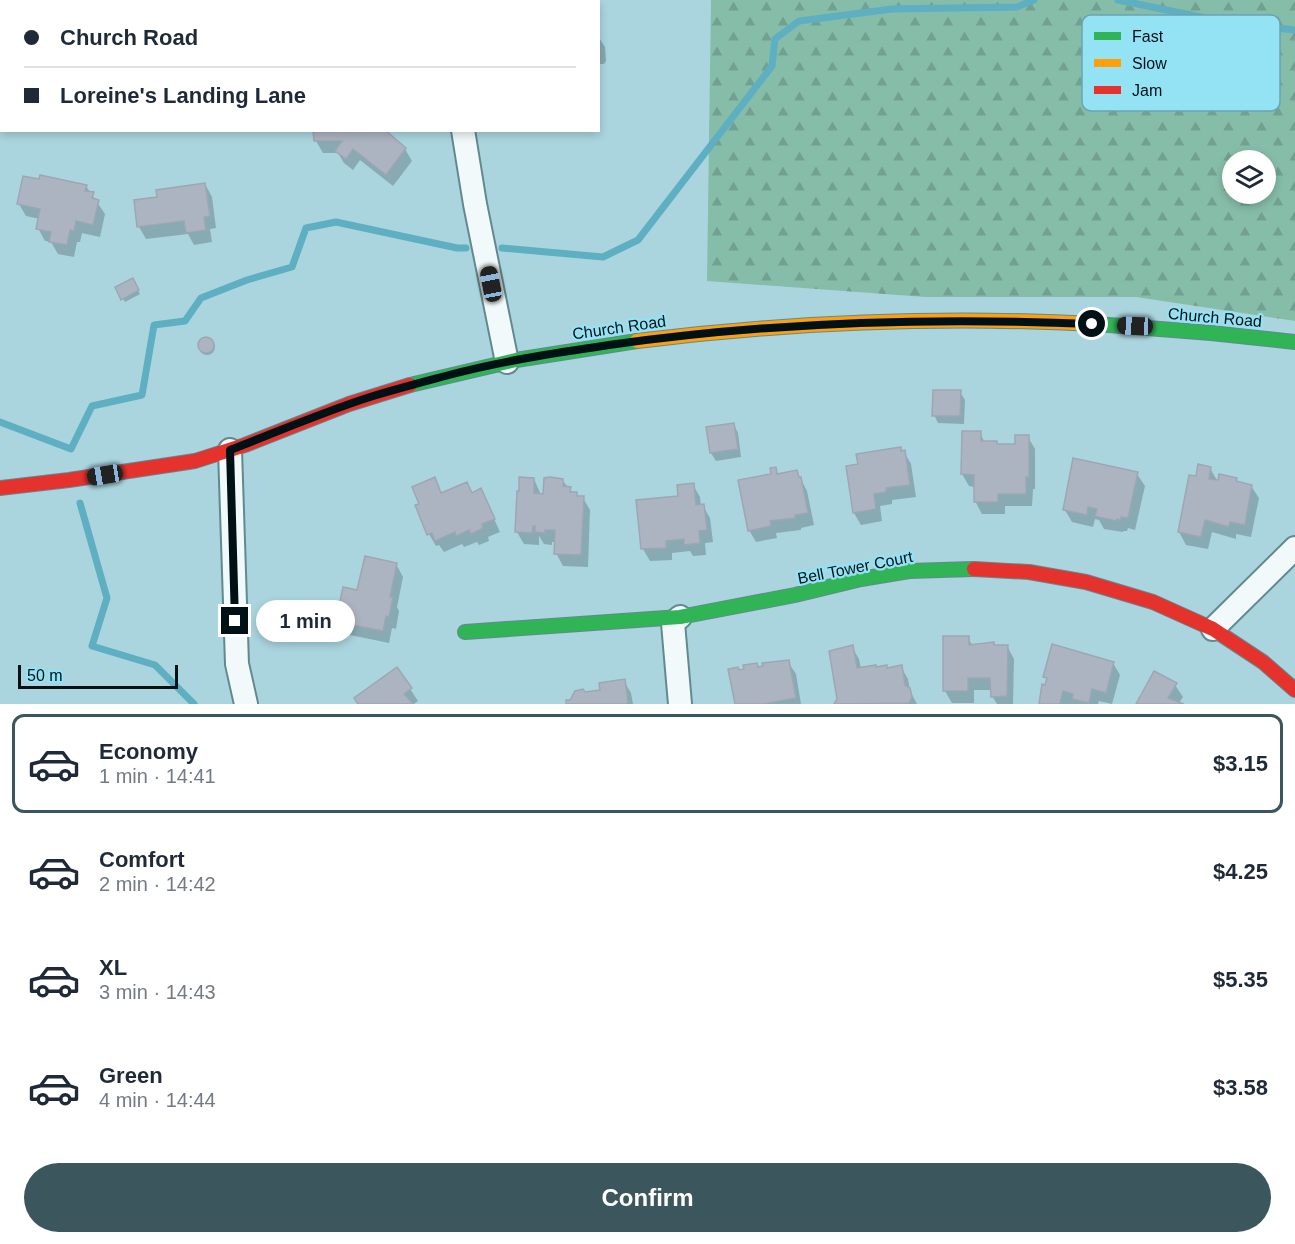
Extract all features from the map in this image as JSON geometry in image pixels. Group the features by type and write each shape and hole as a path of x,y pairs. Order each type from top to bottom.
{"main road":[{"name":"Church Road","path":"0,488 82,479 198,460 369,398 451,374 534,356 674,336 759,327 879,321 1007,320 1135,326 1295,342"},
{"name":"Bell Tower Court","path":"465,632 680,617 909,571 960,568 1029,572 1086,582 1153,602 1213,629 1263,662 1295,690"}],"street":[{"path":"463,132 475,204 507,362"},
{"path":"230,450 237,664 246,704"},
{"path":"1213,629 1295,548"},
{"path":"680,617 673,623 680,704"}],"green space":[{"path":"711,0 1295,0 1295,321 1136,297 925,297 707,281"}],"building":[{"path":"313,132 387,132 406,148 386,175 353,149 346,159 335,151 342,141 314,141"},
{"path":"40,175 87,185 85,191 94,192 92,198 99,200 93,225 76,221 74,231 70,230 67,245 49,242 51,232 36,229 40,209 17,204 23,176 39,179"},
{"path":"205,183 210,216 204,217 206,230 186,233 184,221 137,227 134,200 157,197 156,190"},
{"path":"133,278 139,290 121,300 115,287"},
{"path":"206,337 212,339 214,345 212,351 206,353 200,351 198,345 200,339"},
{"path":"933,390 961,390 960,416 932,416"},
{"path":"734,423 738,449 710,453 706,427"},
{"path":"962,431 981,431 981,441 997,441 997,444 1015,444 1015,435 1029,435 1029,477 1026,477 1026,494 998,494 998,502 974,502 974,475 961,474"},
{"path":"901,447 901,451 905,450 910,485 886,488 886,492 874,494 876,509 853,513 846,466 858,464 856,454"},
{"path":"1073,458 1138,472 1128,518 1121,517 1121,520 1116,521 1095,516 1097,509 1088,507 1087,515 1063,510"},
{"path":"1198,464 1211,467 1209,479 1218,480 1219,474 1237,478 1236,481 1252,485 1245,525 1230,522 1229,527 1205,520 1201,537 1178,532 1189,475 1196,476"},
{"path":"776,467 777,474 797,470 801,477 808,513 795,515 795,518 770,521 771,526 748,531 738,480 771,474 770,468"},
{"path":"435,477 441,493 467,482 472,493 481,488 495,519 482,524 483,528 471,534 469,530 456,536 455,532 435,541 432,533 427,535 415,505 419,504 412,487"},
{"path":"519,477 534,478 534,493 543,494 544,478 550,477 563,479 563,486 571,487 570,492 577,492 577,496 584,496 581,555 554,554 555,530 545,530 545,533 535,532 535,526 533,526 532,533 515,532"},
{"path":"694,483 696,505 704,504 707,530 699,531 700,543 684,545 684,539 666,541 666,548 641,549 636,500 678,496 677,485"},
{"path":"365,556 397,563 390,597 393,597 389,617 386,616 383,631 342,623 345,607 339,606 343,587 357,590"},
{"path":"943,636 969,636 969,645 994,642 994,645 1008,645 1007,696 991,697 990,678 968,678 968,691 943,691"},
{"path":"1052,644 1114,662 1106,693 1092,689 1089,703 1072,699 1073,694 1063,691 1060,703 1062,704 1039,704 1042,684 1045,685 1047,678 1043,677"},
{"path":"853,645 857,668 887,665 887,668 902,665 905,685 910,688 912,697 909,703 834,704 837,699 829,651"},
{"path":"789,660 796,698 763,704 735,704 728,669 738,667 739,670 744,669 743,665 757,663 758,667 763,666 762,663"},
{"path":"397,667 412,688 404,694 413,704 358,704 354,698"},
{"path":"1154,671 1177,683 1168,698 1184,704 1136,704"},
{"path":"625,679 628,702 626,704 566,704 566,700 570,700 575,691 600,690 599,683"}],"waterway":[{"path":"502,248 603,257 638,240 772,66 775,39 799,21 892,9 1017,7 1034,0"},
{"path":"1118,0 1191,15"},
{"path":"1280,28 1295,30"},
{"path":"0,422 71,449 92,406 142,395 154,325 185,321 201,298 247,280 292,267 306,228 336,222 466,248"},
{"path":"80,503 107,598 92,646 155,665 194,704"}],"traffic: fast":[{"path":"1096,324 1295,342"},
{"path":"410,385 516,360 637,341"},
{"path":"465,632 680,617 909,571 974,569"}],"traffic: slow":[{"path":"637,341 752,329 866,322 981,321 1096,324"}],"traffic: jam":[{"path":"0,488 195,461 245,445 349,404 410,385"},
{"path":"974,569 1029,572 1086,582 1153,602 1213,629 1263,662 1295,690"}],"route":[{"path":"235,621 230,450 369,398 451,374 534,356 663,337 759,327 879,321 1007,320 1092,324"}]}
